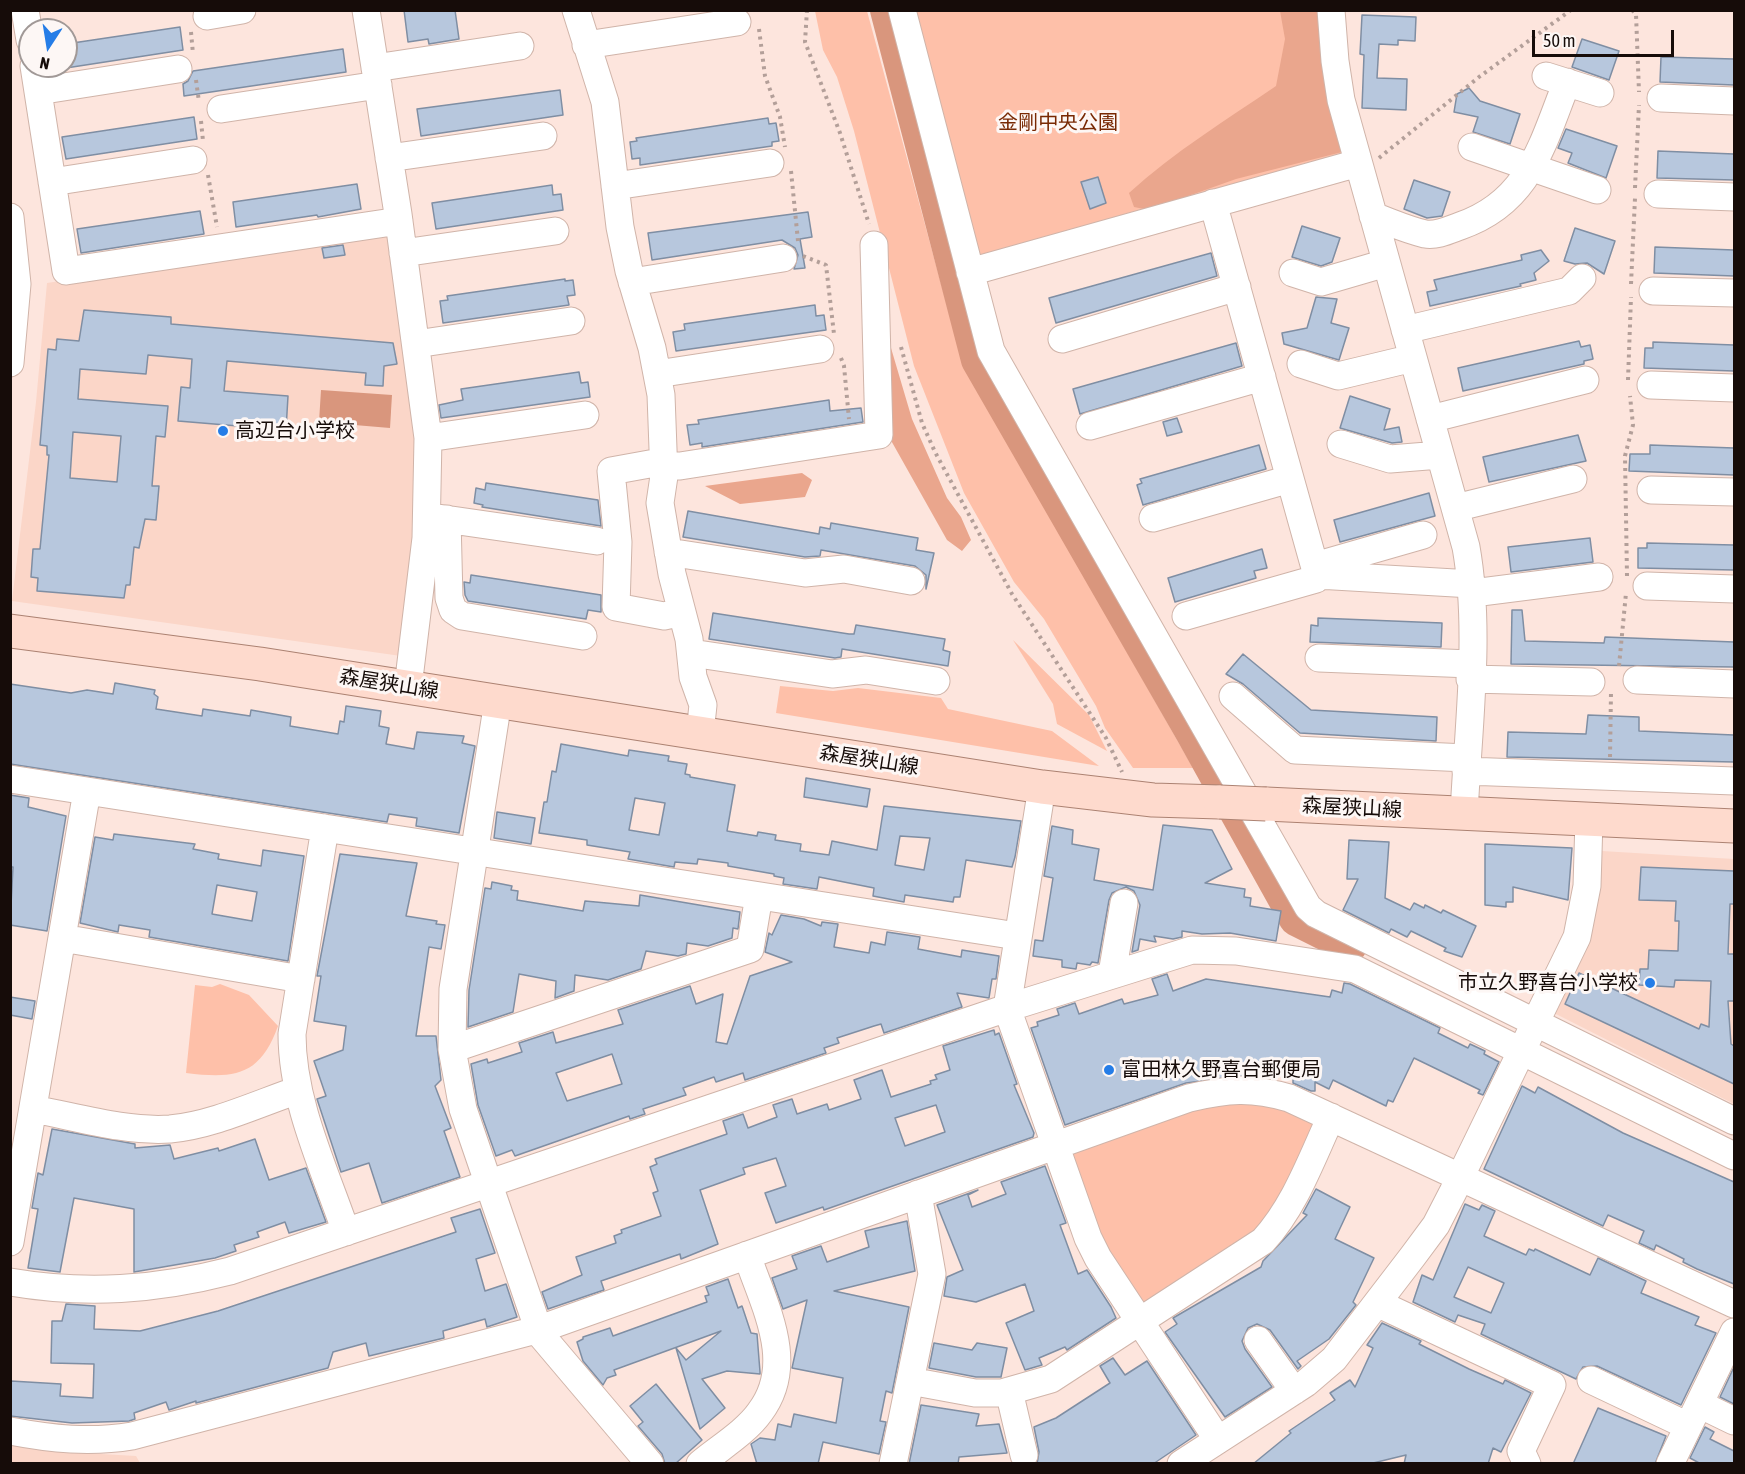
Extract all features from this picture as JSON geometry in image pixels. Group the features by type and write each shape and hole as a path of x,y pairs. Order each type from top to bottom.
{"main road":[{"name":"森屋狭山線","path":"10,631 260,664 1042,787 1126,797 1734,826"}],"street":[{"path":"198,20 242,10"},
{"path":"366,10 404,254 450,605 458,614 583,636"},
{"path":"576,10 605,102 615,186 632,282 657,374 662,405 663,466 660,502 668,552 691,654 693,677 702,705 700,733"},
{"path":"902,10 991,351 1308,907 1316,914 1734,1156"},
{"path":"1331,10 1341,100 1455,508 1473,589 1464,814"},
{"path":"586,45 748,21"},
{"path":"207,110 520,46"},
{"path":"78,75 189,66"},
{"path":"36,78 66,271 399,221"},
{"path":"1373,216 1425,234 1438,234 1479,220 1511,196 1532,167 1556,79 1600,93"},
{"path":"1661,98 1734,100"},
{"path":"389,158 543,136"},
{"path":"1472,147 1597,190"},
{"path":"52,182 201,158"},
{"path":"615,186 781,160"},
{"path":"970,272 1213,203 1359,165"},
{"path":"1658,194 1734,197"},
{"path":"1186,616 1316,579 1316,570 1213,203"},
{"path":"10,216 17,284 10,363"},
{"path":"404,254 555,231"},
{"path":"682,612 664,616 616,607 618,542 611,471 655,463 663,466 680,466 879,435 874,245"},
{"path":"632,282 794,253"},
{"path":"1293,273 1321,282 1386,263"},
{"path":"1405,330 1569,291 1582,278"},
{"path":"1062,339 1236,287"},
{"path":"1653,291 1734,293"},
{"path":"416,344 571,321"},
{"path":"657,374 832,347"},
{"path":"1301,364 1338,376 1413,358"},
{"path":"1090,426 1262,377"},
{"path":"1430,420 1585,380"},
{"path":"1636,386 1734,388"},
{"path":"428,438 585,415"},
{"path":"1341,444 1390,459 1440,455"},
{"path":"1153,518 1290,479"},
{"path":"1455,508 1573,479"},
{"path":"1651,490 1734,492"},
{"path":"437,517 597,541"},
{"path":"408,687 437,517"},
{"path":"1316,570 1388,544 1423,535"},
{"path":"1388,544 1396,580"},
{"path":"668,552 805,573 844,569 911,581"},
{"path":"1316,570 1473,589 1599,578"},
{"path":"1633,586 1734,589"},
{"path":"691,654 832,674 866,670 936,681"},
{"path":"1319,658 1471,671 1734,684"},
{"path":"1233,696 1295,750 1610,776 1734,781"},
{"path":"498,701 453,989 452,1049 463,1109 539,1329 650,1464"},
{"path":"10,779 1017,936"},
{"path":"1042,787 1017,936 1008,1008 1054,1146 1088,1238 1218,1440"},
{"path":"10,1242 87,791"},
{"path":"1191,1461 1218,1440 1294,1391 1334,1359 1436,1225 1577,937 1587,886 1589,820"},
{"path":"325,828 292,1034 292,1058 298,1090 346,1232"},
{"path":"452,1049 750,949 759,896"},
{"path":"1112,974 1124,903"},
{"path":"62,938 301,980"},
{"path":"10,1282 96,1290 166,1286 230,1271 1168,955 1213,949 1355,969 1734,1121"},
{"path":"10,1431 72,1440 105,1441 132,1436 539,1329 1189,1098 1239,1088 1264,1090 1289,1098 1734,1304"},
{"path":"33,1109 150,1129 171,1129 198,1124 298,1090"},
{"path":"910,1381 975,1393 1009,1391 1051,1379 1243,1256 1277,1225 1298,1190 1331,1117"},
{"path":"893,1464 932,1275 918,1194"},
{"path":"700,1464 759,1414 772,1394 779,1369 777,1343 747,1255"},
{"path":"1377,1303 1552,1385 1521,1451 1527,1464"},
{"path":"1670,1464 1734,1332"},
{"path":"1258,1340 1294,1391"},
{"path":"1591,1380 1693,1415 1734,1421"},
{"path":"1009,1391 1023,1455"}],"path":[{"path":"807,10 805,42 865,205 874,245"},
{"path":"1359,165 1372,163 1479,77 1571,10"},
{"path":"1610,776 1615,679 1633,586 1625,456 1633,425 1636,386 1639,97 1635,12"},
{"path":"198,20 189,66 207,110 201,158 221,248"},
{"path":"748,21 780,117 781,160 791,173 794,253 826,265 832,347 844,366 851,440"},
{"path":"899,342 922,423 935,452 1012,594 1106,738 1123,774 1126,797"}],"shaded area":[{"path":"1280,11 1321,11 1342,152 1236,179 1149,210 1134,207 1129,193 1146,178 1276,86 1285,39"},
{"name":"高辺台小学校","path":"387,231 405,350 418,470 414,557 401,656 12,601 36,402 47,283"},
{"path":"886,345 891,348 912,419 947,498 961,517 971,540 962,551 947,540 884,428"},
{"path":"321,390 392,395 390,428 319,422"},
{"path":"802,473 812,480 805,497 740,504 705,486"},
{"name":"市立久野喜台小学校","path":"1602,851 1734,859 1734,1104 1550,1011 1597,888"},
{"path":"10,1444 49,1451 136,1456 140,1463 11,1463"}],"green space":[{"path":"815,11 867,11 962,361 1193,768 1133,768 1105,728 1096,706 1044,619 1014,582 964,493 914,366 854,131 837,77 823,50"},
{"name":"金剛中央公園","path":"913,11 1324,11 1347,158 980,261"},
{"path":"1013,640 1089,715 1107,751 1057,724 1053,704"},
{"path":"780,686 833,691 858,688 941,698 948,709 1052,731 1099,766 776,713"},
{"path":"220,984 249,995 278,1026 263,1055 244,1070 219,1075 186,1073 195,985 212,987"},
{"path":"1247,1095 1319,1121 1275,1217 1159,1299 1143,1304 1108,1251 1085,1208 1076,1187 1072,1167 1073,1150 1214,1100"}],"building":[{"path":"404,10 455,10 459,39 429,44 428,39 408,42"},
{"path":"1362,15 1416,17 1415,41 1398,40 1398,45 1379,44 1377,78 1407,79 1406,110 1362,108 1364,55 1360,54"},
{"path":"180,27 183,50 78,66 78,42"},
{"path":"1582,39 1619,51 1609,80 1572,67"},
{"path":"343,49 346,72 184,96 183,84 188,81 193,71"},
{"path":"1661,57 1734,59 1734,85 1660,82"},
{"path":"1469,88 1480,101 1520,114 1510,144 1473,132 1478,117 1454,112 1457,94"},
{"path":"560,90 563,115 421,136 417,109"},
{"path":"194,117 197,139 66,159 62,137"},
{"path":"768,118 769,124 776,123 779,141 772,142 772,146 640,165 640,158 632,159 630,142 637,141 636,138"},
{"path":"1566,129 1617,146 1606,178 1568,163 1572,153 1558,148"},
{"path":"1658,151 1734,154 1734,180 1657,178"},
{"path":"1098,177 1106,203 1090,209 1081,182"},
{"path":"1414,180 1450,192 1442,216 1427,218 1404,209"},
{"path":"357,184 361,209 236,227 233,202"},
{"path":"552,185 553,195 561,194 563,210 436,229 432,203"},
{"path":"200,211 204,234 81,253 77,229"},
{"path":"808,212 812,237 800,239 805,268 794,269 798,255 795,248 782,240 652,260 648,233"},
{"path":"1302,226 1340,238 1332,262 1321,266 1292,257"},
{"path":"1575,228 1615,241 1604,274 1587,263 1575,264 1564,261"},
{"path":"343,245 345,255 324,258 322,248"},
{"path":"1655,247 1734,250 1734,276 1654,273"},
{"path":"1541,250 1549,261 1534,273 1536,280 1520,284 1521,286 1430,306 1427,292 1437,290 1434,280 1522,260 1521,255"},
{"path":"1211,253 1217,276 1056,323 1049,298"},
{"path":"565,279 565,281 573,280 575,295 567,296 569,305 443,323 440,301 448,300 447,296"},
{"path":"1316,297 1337,299 1331,323 1349,328 1339,360 1284,344 1282,333 1307,328"},
{"path":"815,305 816,316 824,315 826,330 676,351 673,332 685,330 684,324"},
{"path":"84,310 171,317 171,324 393,343 397,364 384,366 383,386 365,385 366,373 227,361 224,391 288,396 286,430 178,421 181,387 190,388 192,359 148,355 146,374 80,369 78,399 168,406 165,437 156,436 152,486 159,486 156,520 145,519 139,548 134,547 130,585 126,585 124,598 37,591 38,578 31,577 33,549 40,549 49,455 47,455 47,446 40,445 48,349 56,350 57,339 79,341","holes":["73,432 121,436 117,482 70,478"]},
{"path":"1579,341 1581,347 1590,345 1593,359 1584,361 1584,364 1463,391 1458,368"},
{"path":"1653,342 1734,345 1734,371 1644,368 1645,348 1653,348"},
{"path":"1236,343 1242,366 1080,414 1073,389"},
{"path":"579,372 581,383 588,382 590,397 441,418 439,405 463,400 461,389"},
{"path":"1350,396 1390,409 1384,430 1399,427 1402,442 1392,443 1340,428"},
{"path":"829,400 830,411 861,408 863,422 702,447 702,443 690,445 687,425 699,424 698,420"},
{"path":"1177,418 1182,432 1167,436 1163,422"},
{"path":"1578,435 1586,461 1489,482 1483,457"},
{"path":"1259,445 1266,469 1143,505 1137,485 1142,483 1140,479"},
{"path":"1650,445 1734,448 1734,475 1629,471 1630,454 1650,454"},
{"path":"486,483 598,500 601,526 482,507 483,505 474,503 476,488 485,490"},
{"path":"1429,493 1435,516 1340,542 1334,520"},
{"path":"688,511 819,534 820,527 830,529 831,523 918,538 916,550 934,553 926,589 926,575 915,566 821,550 820,556 805,557 683,537"},
{"path":"1590,538 1593,562 1511,572 1508,547"},
{"path":"1647,543 1734,545 1734,570 1638,568 1638,548 1647,548"},
{"path":"1262,549 1267,568 1254,571 1256,578 1175,602 1168,578"},
{"path":"471,575 601,595 601,612 588,610 586,619 468,601 464,582 470,583"},
{"path":"1512,610 1522,610 1525,641 1604,643 1605,637 1734,642 1734,667 1511,664"},
{"path":"713,613 849,634 854,634 856,625 945,639 943,650 950,652 948,666 842,649 841,657 835,658 709,639"},
{"path":"1318,618 1442,623 1441,647 1310,642 1311,625 1318,626"},
{"path":"1243,654 1311,710 1437,717 1436,741 1300,733 1243,684 1226,674"},
{"path":"115,683 155,690 154,694 158,697 156,709 202,716 203,709 250,716 251,710 291,717 290,726 338,734 340,721 344,722 346,706 381,711 379,726 389,728 386,744 414,749 417,732 464,736 462,743 475,746 459,833 416,826 417,818 389,814 387,822 10,764 10,684 71,693 87,690 113,694"},
{"path":"1588,715 1639,717 1639,731 1734,735 1734,762 1507,757 1508,732 1586,734"},
{"path":"561,744 628,756 629,750 669,756 668,761 687,764 685,774 690,777 735,785 727,831 757,836 758,832 776,835 775,840 801,844 800,851 829,855 832,841 877,850 884,806 1021,821 1012,867 966,860 960,897 954,897 953,902 905,895 904,902 873,896 874,888 819,877 817,889 783,884 784,878 774,876 774,874 728,866 728,863 698,859 697,864 675,862 674,867 628,859 630,852 587,845 587,840 539,833 552,771 556,772","holes":["635,798 665,803 659,835 629,830","900,836 930,838 924,870 895,865"]},
{"path":"806,778 870,789 867,807 804,797"},
{"path":"10,795 29,798 28,807 66,816 47,931 10,925 13,867 10,867"},
{"path":"497,812 535,818 531,844 494,838"},
{"path":"1163,825 1212,830 1232,869 1205,883 1245,889 1244,897 1251,898 1250,906 1281,911 1276,941 1230,933 1202,934 1182,931 1182,937 1173,939 1154,936 1156,942 1140,939 1138,950 1132,952 1140,905 1134,891 1126,887 1112,893 1109,900 1098,963 1092,962 1090,965 1077,963 1076,969 1062,967 1062,960 1033,956 1035,940 1043,941 1053,878 1044,876 1052,826 1073,830 1072,844 1099,849 1094,880 1153,890"},
{"path":"114,834 195,844 193,849 219,854 218,859 261,866 263,850 304,856 288,961 149,937 150,930 119,925 118,932 80,923 95,837 113,840","holes":["217,885 257,892 252,921 212,914"]},
{"path":"1349,840 1389,842 1385,898 1410,910 1414,903 1424,908 1425,905 1441,913 1443,910 1476,926 1462,957 1444,951 1446,948 1411,931 1407,937 1391,929 1389,933 1343,910 1358,879 1347,879"},
{"path":"1485,844 1572,848 1568,900 1513,887 1513,902 1506,902 1506,907 1485,905"},
{"path":"340,854 417,863 406,916 437,921 436,924 445,925 441,949 429,947 416,1036 436,1036 441,1080 435,1086 451,1128 444,1131 460,1177 382,1203 369,1163 341,1172 317,1099 326,1096 314,1061 343,1050 346,1026 314,1021 321,976 317,976"},
{"path":"1641,867 1734,871 1734,904 1730,904 1728,954 1734,954 1734,1001 1728,1001 1731,1044 1734,1046 1734,1084 1565,1004 1579,973 1699,1029 1701,1024 1709,1027 1711,981 1675,980 1674,987 1639,985 1640,969 1648,969 1649,950 1678,951 1679,921 1675,921 1676,901 1639,900"},
{"path":"492,882 512,886 511,890 518,891 517,900 583,911 585,901 639,906 640,895 740,912 738,929 733,928 732,938 708,946 687,943 686,954 678,956 646,951 641,969 608,980 575,975 574,991 555,998 556,981 519,974 513,1012 468,1027 469,990 485,888 491,889"},
{"path":"781,915 804,919 821,926 822,922 838,924 834,947 869,953 871,942 885,945 887,932 920,937 918,949 961,957 962,950 999,956 996,979 992,979 989,998 957,993 962,1007 884,1033 881,1024 837,1038 839,1043 824,1048 826,1053 745,1080 743,1073 716,1082 714,1077 683,1088 686,1095 643,1109 645,1114 630,1119 629,1116 515,1156 512,1150 496,1156 478,1105 471,1064 487,1059 488,1063 522,1052 519,1043 553,1032 556,1043 623,1024 618,1010 690,986 696,1004 723,994 716,1042 727,1044 750,976 792,962 765,952 769,933 772,935","holes":["612,1054 622,1084 567,1101 556,1073"]},
{"path":"1167,974 1173,991 1206,979 1330,997 1332,990 1342,993 1344,983 1350,984 1440,1028 1438,1033 1468,1048 1470,1044 1485,1051 1484,1054 1499,1062 1483,1095 1478,1093 1480,1090 1414,1058 1393,1102 1388,1100 1386,1106 1333,1080 1329,1089 1315,1082 1315,1091 1311,1091 1293,1083 1293,1076 1270,1075 1270,1072 1186,1083 1065,1125 1031,1028 1038,1026 1037,1022 1059,1015 1057,1009 1075,1003 1079,1014 1122,999 1124,1004 1158,995 1152,979"},
{"path":"10,997 35,1001 32,1019 10,1015"},
{"path":"994,1030 995,1035 999,1033 1017,1084 1014,1085 1034,1133 1033,1137 824,1210 823,1207 776,1223 765,1193 786,1186 776,1158 743,1168 745,1174 700,1190 718,1244 681,1259 680,1254 601,1281 604,1290 548,1309 542,1292 582,1275 576,1257 616,1243 614,1236 622,1233 621,1230 661,1216 653,1193 658,1191 650,1167 657,1164 655,1159 727,1134 723,1121 743,1114 748,1128 777,1117 773,1105 792,1099 797,1114 827,1104 829,1110 861,1099 854,1080 882,1070 891,1097 931,1084 930,1081 937,1079 935,1075 950,1070 943,1046","holes":["936,1105 945,1132 905,1146 895,1118"]},
{"path":"1522,1086 1535,1093 1538,1087 1623,1133 1734,1182 1734,1284 1683,1262 1684,1259 1656,1245 1654,1250 1639,1243 1644,1231 1608,1215 1603,1226 1484,1169"},
{"path":"52,1129 135,1144 135,1148 170,1145 174,1159 218,1148 219,1151 255,1139 269,1180 306,1168 326,1222 289,1233 285,1222 257,1232 259,1237 234,1245 236,1251 215,1258 134,1272 134,1209 74,1198 60,1272 28,1268 38,1209 32,1208 38,1173 43,1175"},
{"path":"1045,1166 1066,1223 1060,1225 1078,1274 1087,1270 1116,1318 1067,1350 1065,1347 1039,1358 1042,1365 1025,1370 1006,1323 1034,1311 1025,1284 976,1302 944,1296 947,1277 963,1270 937,1205 978,1190 968,1195 972,1207 1006,1194 1001,1182"},
{"path":"1316,1189 1350,1207 1335,1239 1374,1258 1353,1302 1356,1305 1329,1339 1297,1361 1301,1366 1298,1369 1270,1330 1257,1324 1248,1328 1242,1341 1245,1349 1272,1387 1225,1417 1165,1332 1177,1324 1173,1318 1261,1267 1263,1261 1307,1215 1303,1213"},
{"path":"1465,1204 1479,1210 1482,1205 1495,1211 1484,1236 1526,1255 1529,1249 1534,1251 1535,1249 1590,1275 1598,1258 1646,1281 1641,1293 1699,1317 1695,1325 1716,1333 1681,1405 1597,1366 1583,1367 1576,1379 1481,1334 1485,1324 1458,1315 1455,1322 1413,1302 1422,1275 1433,1280","holes":["1468,1267 1504,1283 1491,1313 1454,1297"]},
{"path":"480,1209 495,1253 476,1259 485,1291 506,1284 517,1317 487,1327 485,1319 443,1331 444,1338 369,1356 366,1343 333,1352 328,1368 196,1403 196,1401 169,1410 166,1402 134,1413 135,1419 129,1421 72,1423 10,1416 11,1381 61,1384 60,1396 93,1398 94,1364 51,1363 52,1321 62,1321 66,1304 95,1306 94,1329 140,1331 218,1311 456,1232 451,1218"},
{"path":"907,1221 915,1271 834,1291 909,1307 892,1393 886,1391 880,1421 886,1422 879,1454 823,1442 818,1464 757,1464 751,1444 760,1438 775,1440 778,1424 791,1427 794,1414 836,1423 843,1378 792,1368 807,1300 783,1309 772,1278 797,1269 792,1256 821,1246 827,1262 869,1247 865,1231"},
{"path":"728,1279 738,1308 742,1306 751,1333 757,1334 760,1374 727,1371 702,1379 725,1408 700,1429 676,1348 686,1360 721,1331 614,1370 616,1375 607,1378 603,1385 583,1361 577,1342 583,1337 610,1328 613,1336 707,1302 705,1296 709,1295 706,1287"},
{"path":"1382,1323 1421,1341 1419,1344 1469,1369 1503,1384 1505,1380 1531,1393 1501,1452 1493,1448 1488,1464 1404,1464 1406,1455 1369,1464 1253,1464 1291,1433 1289,1431 1335,1400 1330,1393 1350,1380 1355,1387 1373,1348 1367,1345"},
{"path":"934,1343 972,1350 977,1343 1007,1348 1001,1377 976,1377 929,1368"},
{"path":"1113,1358 1125,1375 1147,1361 1196,1435 1153,1464 1037,1464 1039,1452 1034,1427 1056,1418 1110,1383 1100,1366"},
{"path":"1734,1367 1734,1404 1720,1397"},
{"path":"656,1384 702,1440 675,1464 665,1464 662,1454 638,1426 643,1422 630,1406"},
{"path":"921,1405 979,1414 976,1426 999,1424 1007,1453 959,1457 958,1464 909,1464"},
{"path":"1598,1408 1666,1436 1655,1464 1573,1464"},
{"path":"1705,1427 1714,1432 1710,1439 1734,1451 1734,1464 1701,1464 1690,1458"}],"waterway":[{"path":"887,10 978,360 1192,732 1296,919 1350,946"}],"place":[{"name":"高辺台小学校","path":"223,431"},
{"name":"市立久野喜台小学校","path":"1650,983"},
{"name":"富田林久野喜台郵便局","path":"1109,1070"}]}
